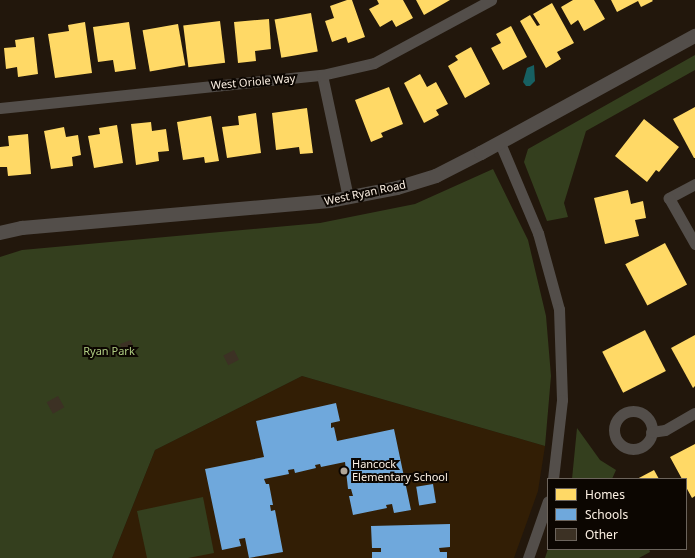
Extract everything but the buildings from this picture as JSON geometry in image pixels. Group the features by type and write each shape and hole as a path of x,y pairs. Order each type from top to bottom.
{"street":[{"name":"West Oriole Way","path":"0,108 322,75 374,63 491,0"},
{"name":"West Ryan Road","path":"0,233 22,228 330,201 397,188 436,176 500,143 695,36"},
{"path":"322,75 348,197"},
{"path":"500,143 538,234 559,309 562,400 553,478"},
{"path":"695,184 669,198 695,244"},
{"path":"651,432 665,430 695,414"},
{"path":"528,558 547,503"}],"shaded area":[{"name":"Hancock Elementary School","path":"302,376 545,446 538,491 514,558 112,558 155,450"}],"green space":[{"path":"695,55 695,70 586,131 564,203 568,217 547,221 524,162 528,149"},
{"name":"Ryan Park","path":"493,169 528,240 546,316 551,376 545,446 302,376 155,450 112,558 0,558 0,257 22,250 320,223 415,204"},
{"path":"577,428 600,460 616,470 612,478 572,478"},
{"path":"203,497 214,553 188,558 147,558 137,511"},
{"path":"548,550 649,550 650,552 639,558 545,558"}],"water":[{"path":"534,65 535,81 530,86 526,86 523,82 527,68"}],"place":[{"name":"Hancock Elementary School","path":"344,471"}]}
